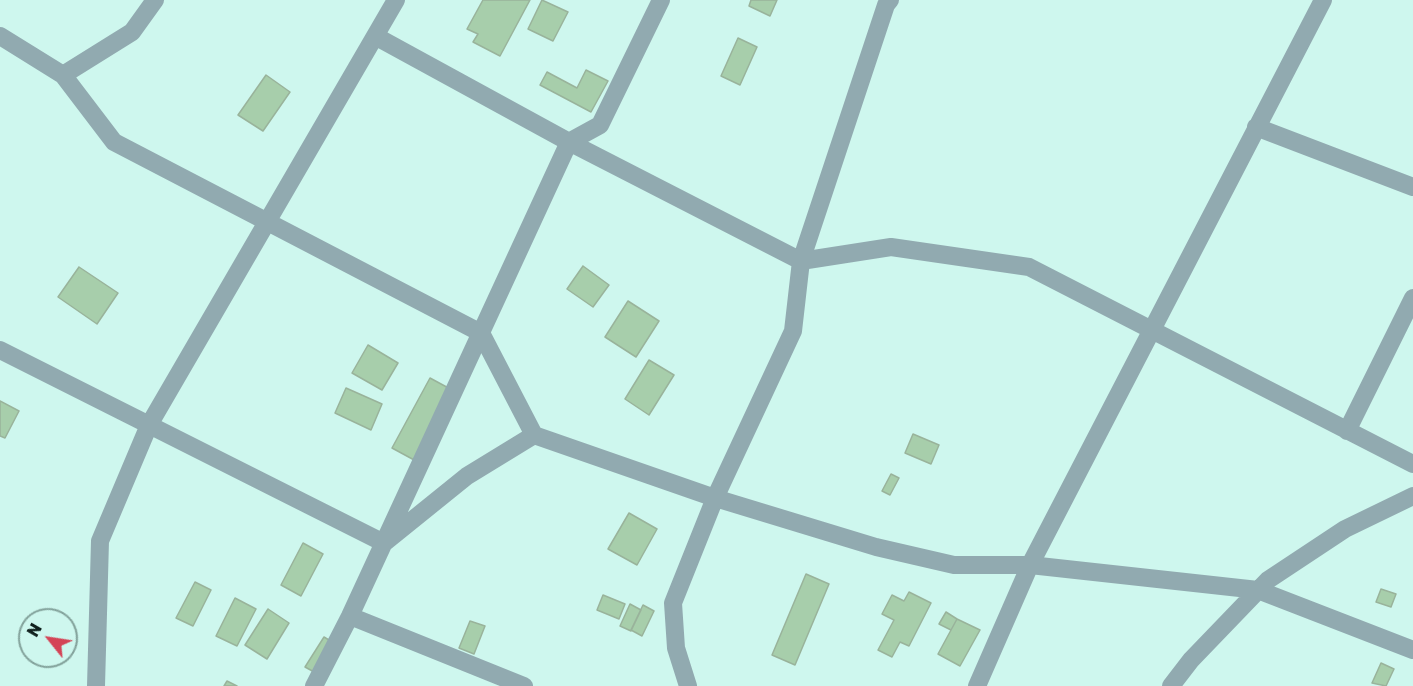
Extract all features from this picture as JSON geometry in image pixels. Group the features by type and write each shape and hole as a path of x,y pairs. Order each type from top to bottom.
{"street":[{"path":"63,75 132,32 155,0"},
{"path":"96,686 100,541 149,425 396,0"},
{"path":"314,686 350,616 569,142 600,125 661,0"},
{"path":"688,686 676,648 673,603 715,498 793,331 801,261 890,0"},
{"path":"977,686 1030,564 1323,0"},
{"path":"375,36 569,142 801,261 891,247 1029,267 1413,464"},
{"path":"0,37 63,75 114,142 481,333 534,435 715,498 876,547 954,566 1030,564 1258,590 1413,650"},
{"path":"1256,127 1413,187"},
{"path":"1347,431 1413,298"},
{"path":"0,350 384,543"},
{"path":"384,543 467,476 534,435"},
{"path":"1171,686 1191,660 1268,580 1345,529 1413,496"},
{"path":"350,616 524,686"}],"building":[{"path":"483,0 530,0 500,56 473,42 478,34 467,29"},
{"path":"542,0 568,12 553,41 528,29"},
{"path":"751,0 777,0 770,16 749,6"},
{"path":"738,38 757,47 740,85 721,76"},
{"path":"586,70 608,81 591,112 540,85 547,72 577,88"},
{"path":"266,75 290,92 263,131 238,115"},
{"path":"583,266 609,285 593,307 567,289"},
{"path":"79,267 118,293 97,324 58,297"},
{"path":"628,301 659,321 636,357 605,337"},
{"path":"368,345 398,363 382,390 352,373"},
{"path":"649,360 674,375 649,415 625,399"},
{"path":"430,378 454,391 416,461 392,448"},
{"path":"346,388 382,404 371,430 335,413"},
{"path":"0,401 19,411 5,438 0,436"},
{"path":"913,434 939,445 931,464 905,453"},
{"path":"891,474 899,478 890,495 882,491"},
{"path":"629,513 657,529 637,565 608,549"},
{"path":"303,543 323,554 301,596 281,585"},
{"path":"806,574 829,584 795,665 772,655"},
{"path":"195,582 211,590 193,626 176,618"},
{"path":"1381,589 1396,594 1391,607 1376,602"},
{"path":"909,592 931,603 909,646 900,642 892,657 878,650 894,620 882,614 892,595 904,601"},
{"path":"603,595 625,604 619,619 597,610"},
{"path":"235,598 256,609 237,646 216,636"},
{"path":"630,604 641,610 631,631 620,626"},
{"path":"643,605 654,611 642,636 631,630"},
{"path":"268,609 289,623 267,659 245,645"},
{"path":"946,612 957,619 951,630 939,624"},
{"path":"957,619 980,630 960,666 938,654"},
{"path":"470,621 485,626 474,654 459,648"},
{"path":"324,637 334,643 316,673 305,667"},
{"path":"1381,663 1394,669 1386,686 1372,683"},
{"path":"227,681 237,686 224,686"}]}
